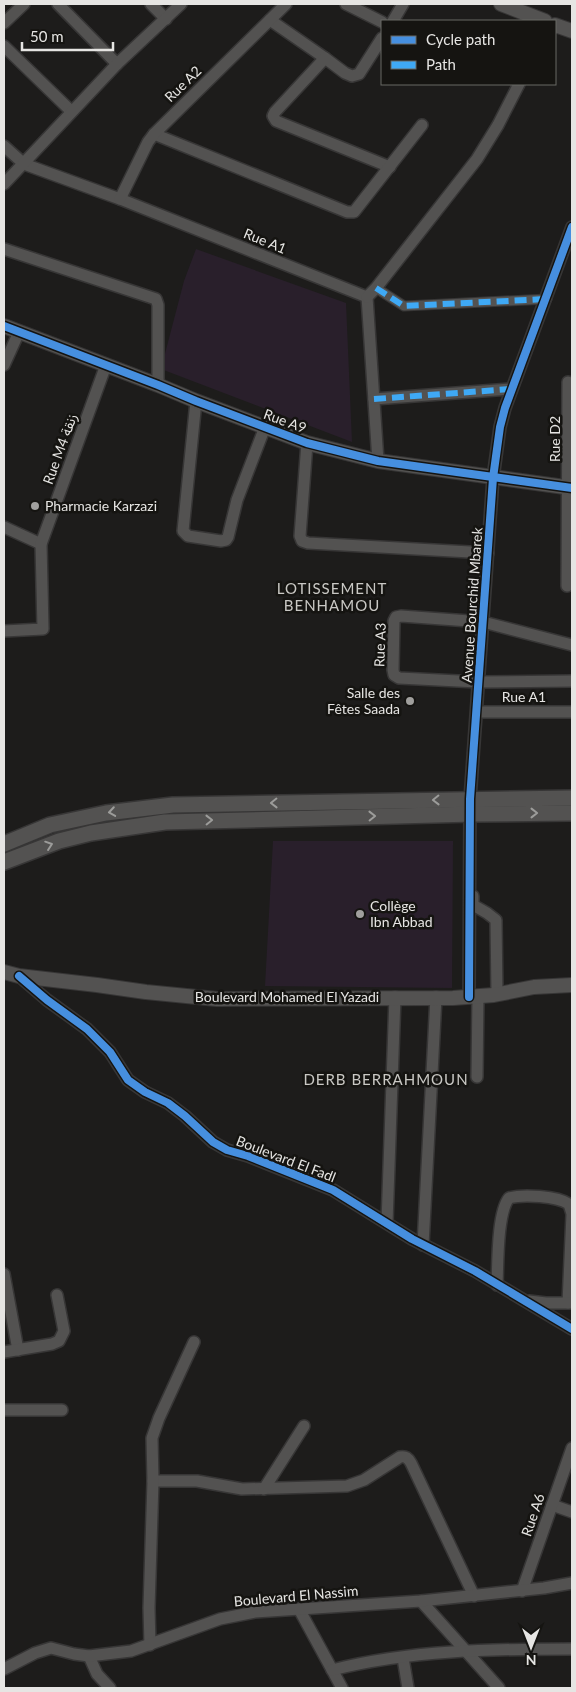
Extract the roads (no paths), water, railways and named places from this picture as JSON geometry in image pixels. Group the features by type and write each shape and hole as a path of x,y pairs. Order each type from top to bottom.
{"main road":[{"path":"4,862 59,841 91,833 165,822 471,809 572,798"},
{"path":"4,844 50,826 106,813 164,806 471,809 572,813"}],"street":[{"path":"4,23 24,4"},
{"path":"58,4 117,64"},
{"path":"151,4 166,19"},
{"path":"4,184 70,111 181,4"},
{"name":"Rue A2","path":"120,199 148,142 154,134 286,4"},
{"path":"346,4 381,22"},
{"path":"394,20 403,4"},
{"path":"502,4 542,20"},
{"path":"270,20 352,76 359,74 381,40"},
{"path":"556,25 572,31"},
{"path":"4,46 70,111"},
{"path":"325,58 273,116 276,121 390,167"},
{"path":"378,462 366,297 376,288 488,143 518,85"},
{"path":"154,134 347,212 354,212 422,125"},
{"name":"Rue A1","path":"4,146 24,164 120,199 366,297"},
{"name":"Avenue Bourchid Mbarek","path":"477,1077 473,996 471,809 493,478 500,427 511,389 572,227"},
{"path":"4,249 156,299 158,304 158,385"},
{"path":"376,288 404,306 546,299"},
{"name":"Rue A9","path":"4,326 307,442 378,462 570,488"},
{"path":"4,365 19,332"},
{"name":"Rue M4 زنقة","path":"41,544 106,366"},
{"name":"Rue D2","path":"567,586 570,488 568,382"},
{"path":"374,399 511,389"},
{"path":"196,401 184,535 221,541 226,540 237,500 265,427"},
{"path":"307,442 300,536 302,541 308,543 488,553"},
{"path":"4,527 41,544 43,629 4,631"},
{"name":"Rue A3","path":"572,645 482,622 401,616 396,617 394,622 393,670 394,676 399,678 478,682 572,681"},
{"name":"Rue A1","path":"477,712 572,712"},
{"path":"471,809 473,903 496,920 497,994"},
{"name":"Boulevard Mohamed El Yazadi","path":"4,972 19,976 194,998 473,996 497,994 534,987 572,985"},
{"name":"Boulevard El Fadl","path":"19,976 47,1000 73,1018 110,1052 128,1080 168,1103 219,1145 333,1190 423,1245 454,1259 572,1329"},
{"path":"387,1223 395,997"},
{"path":"423,1245 436,997"},
{"path":"497,1285 501,1221 506,1202 509,1198 516,1196 560,1199 569,1204 572,1214 570,1303 546,1303 524,1300"},
{"path":"4,1274 18,1350"},
{"path":"4,1352 52,1344 59,1341 64,1331 57,1296"},
{"path":"150,1645 149,1608 153,1433 194,1342"},
{"path":"4,1410 62,1410"},
{"path":"264,1489 304,1426"},
{"name":"Rue A6","path":"522,1591 572,1448"},
{"path":"153,1481 197,1481 242,1489 352,1485 364,1480 400,1457 408,1458 474,1596"},
{"path":"552,1505 572,1512"},
{"name":"Boulevard El Nassim","path":"4,1669 34,1652 51,1648 89,1656 123,1652 150,1645 171,1636 236,1616 255,1612 421,1601 522,1591 572,1583"},
{"path":"421,1601 499,1688"},
{"path":"299,1609 342,1688"},
{"path":"332,1670 348,1666 466,1650 572,1649"},
{"path":"89,1656 97,1674 110,1688"},
{"path":"403,1658 408,1688"}],"place":[{"name":"Pharmacie Karzazi","path":"35,506"},
{"name":"Salle des Fêtes Saada","path":"410,701"},
{"name":"Collège Ibn Abbad","path":"360,914"}],"district":[{"name":"LOTISSEMENT BENHAMOU","path":"332,598"},
{"name":"DERB BERRAHMOUN","path":"386,1080"}]}
